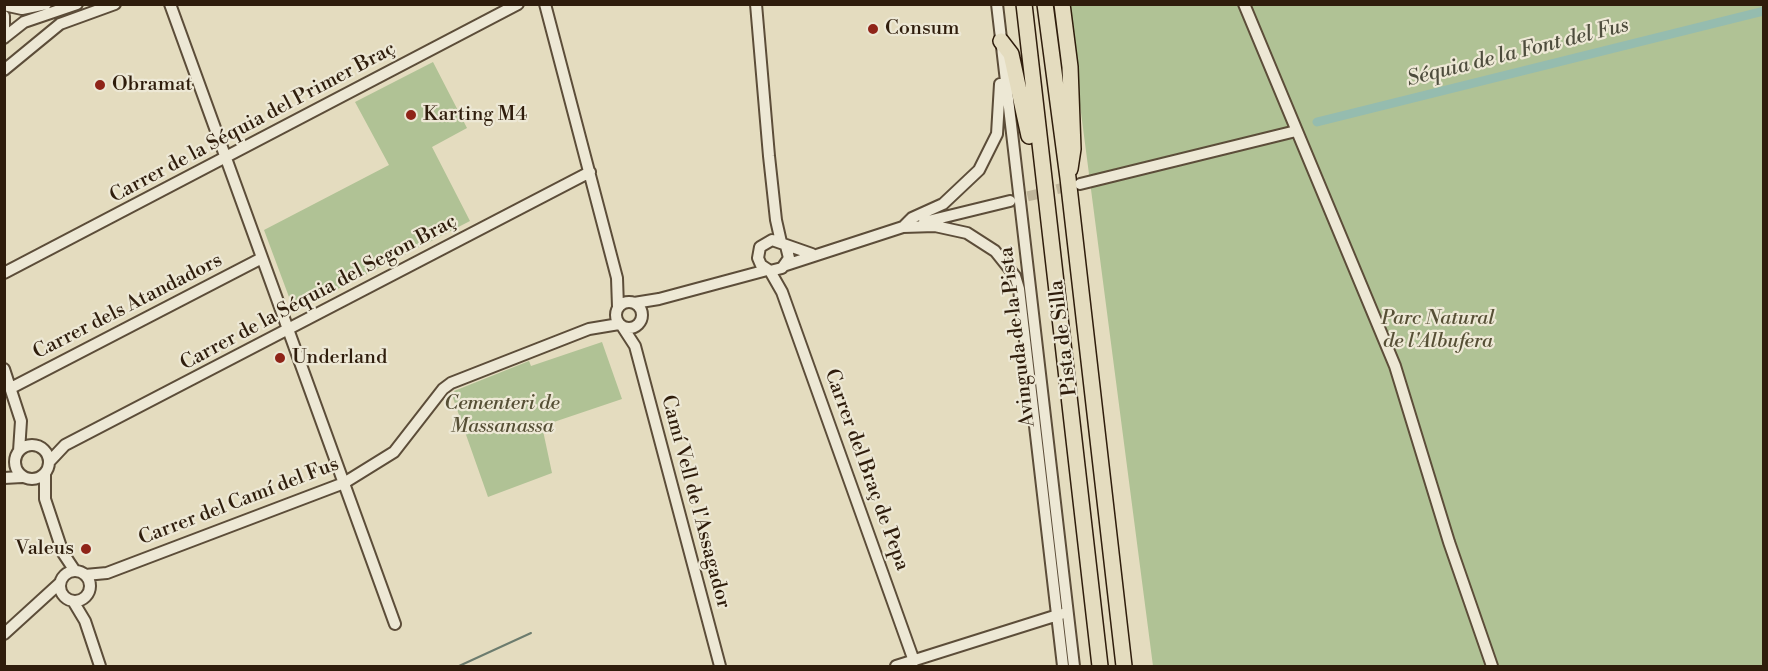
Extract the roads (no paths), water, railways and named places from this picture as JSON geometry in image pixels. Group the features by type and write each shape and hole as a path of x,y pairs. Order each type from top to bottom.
{"highway":[{"name":"Pista de Silla","path":"1023,4 1100,666"},
{"name":"Pista de Silla","path":"1045,4 1074,181 1124,666"},
{"path":"1062,4 1070,67 1074,181"},
{"path":"1001,41 1011,54 1027,120 1036,190 1046,208"}],"street":[{"path":"4,5 22,9 46,4"},
{"path":"5,38 24,22 77,4"},
{"path":"4,70 60,24 115,4"},
{"path":"170,4 395,624"},
{"name":"Carrer de la Séquia del Primer Braç","path":"4,273 518,4"},
{"path":"545,4 617,278 617,309 621,325 630,328 659,299"},
{"path":"756,4 776,220 789,258 784,266"},
{"name":"Avinguda de la Pista","path":"997,4 1062,614 1063,666"},
{"path":"1244,4 1395,366 1449,542 1492,666"},
{"path":"4,16 5,38"},
{"path":"903,227 912,218 943,204 979,170 997,134 1004,71"},
{"path":"1074,181 1296,131"},
{"name":"Carrer de la Séquia del Segon Braç","path":"49,462 65,445 590,172"},
{"path":"617,309 624,302 659,299 739,276 784,266 812,254 903,227 1010,201"},
{"path":"739,276 758,258 760,248 768,241 776,220"},
{"name":"Avinguda de la Pista","path":"903,227 935,226 967,233 995,251 1015,276 1019,289 1062,614 1074,666"},
{"path":"768,241 812,254"},
{"name":"Carrer dels Atandadors","path":"11,388 262,258"},
{"path":"758,258 768,270"},
{"name":"Carrer del Braç de Pepa","path":"782,292 784,266"},
{"name":"Carrer del Braç de Pepa","path":"768,270 782,292 914,661"},
{"path":"617,278 640,309 639,321"},
{"name":"Carrer del Camí del Fus","path":"80,573 107,573 344,483 394,452 443,389 451,383 589,329 617,309"},
{"name":"Camí Vell de l'Assagador","path":"635,346 639,321"},
{"name":"Carrer del Camí del Fus","path":"589,329 621,325"},
{"name":"Camí Vell de l'Assagador","path":"621,325 635,346 720,666"},
{"path":"4,369 21,421 49,462 45,473 45,499 63,553 62,592 85,621 100,666"},
{"path":"21,421 15,468 45,499"},
{"name":"Carrer de la Séquia del Segon Braç","path":"39,447 65,445"},
{"path":"4,468 27,446 39,447"},
{"path":"4,478 39,478 45,473"},
{"path":"63,553 80,573 88,593 85,621"},
{"path":"4,634 47,597 62,580 80,573"},
{"name":"Carrer del Camí del Fus","path":"88,593 107,573"},
{"path":"47,597 70,600 88,593"},
{"path":"896,666 1062,614"}],"waterway":[{"name":"Séquia de la Font del Fus","path":"1317,122 1764,11"},
{"path":"459,666 531,633"}],"tunnel":[{"path":"1013,200 1074,185"}],"place":[{"name":"Consum","path":"873,29"},
{"name":"Obramat","path":"100,85"},
{"name":"Karting M4","path":"411,115"},
{"name":"Underland","path":"280,358"},
{"name":"Valeus","path":"86,549"}],"park label":[{"name":"Parc Natural de l'Albufera","path":"1438,330"},
{"name":"Cementeri de Massanassa","path":"502,416"}]}
